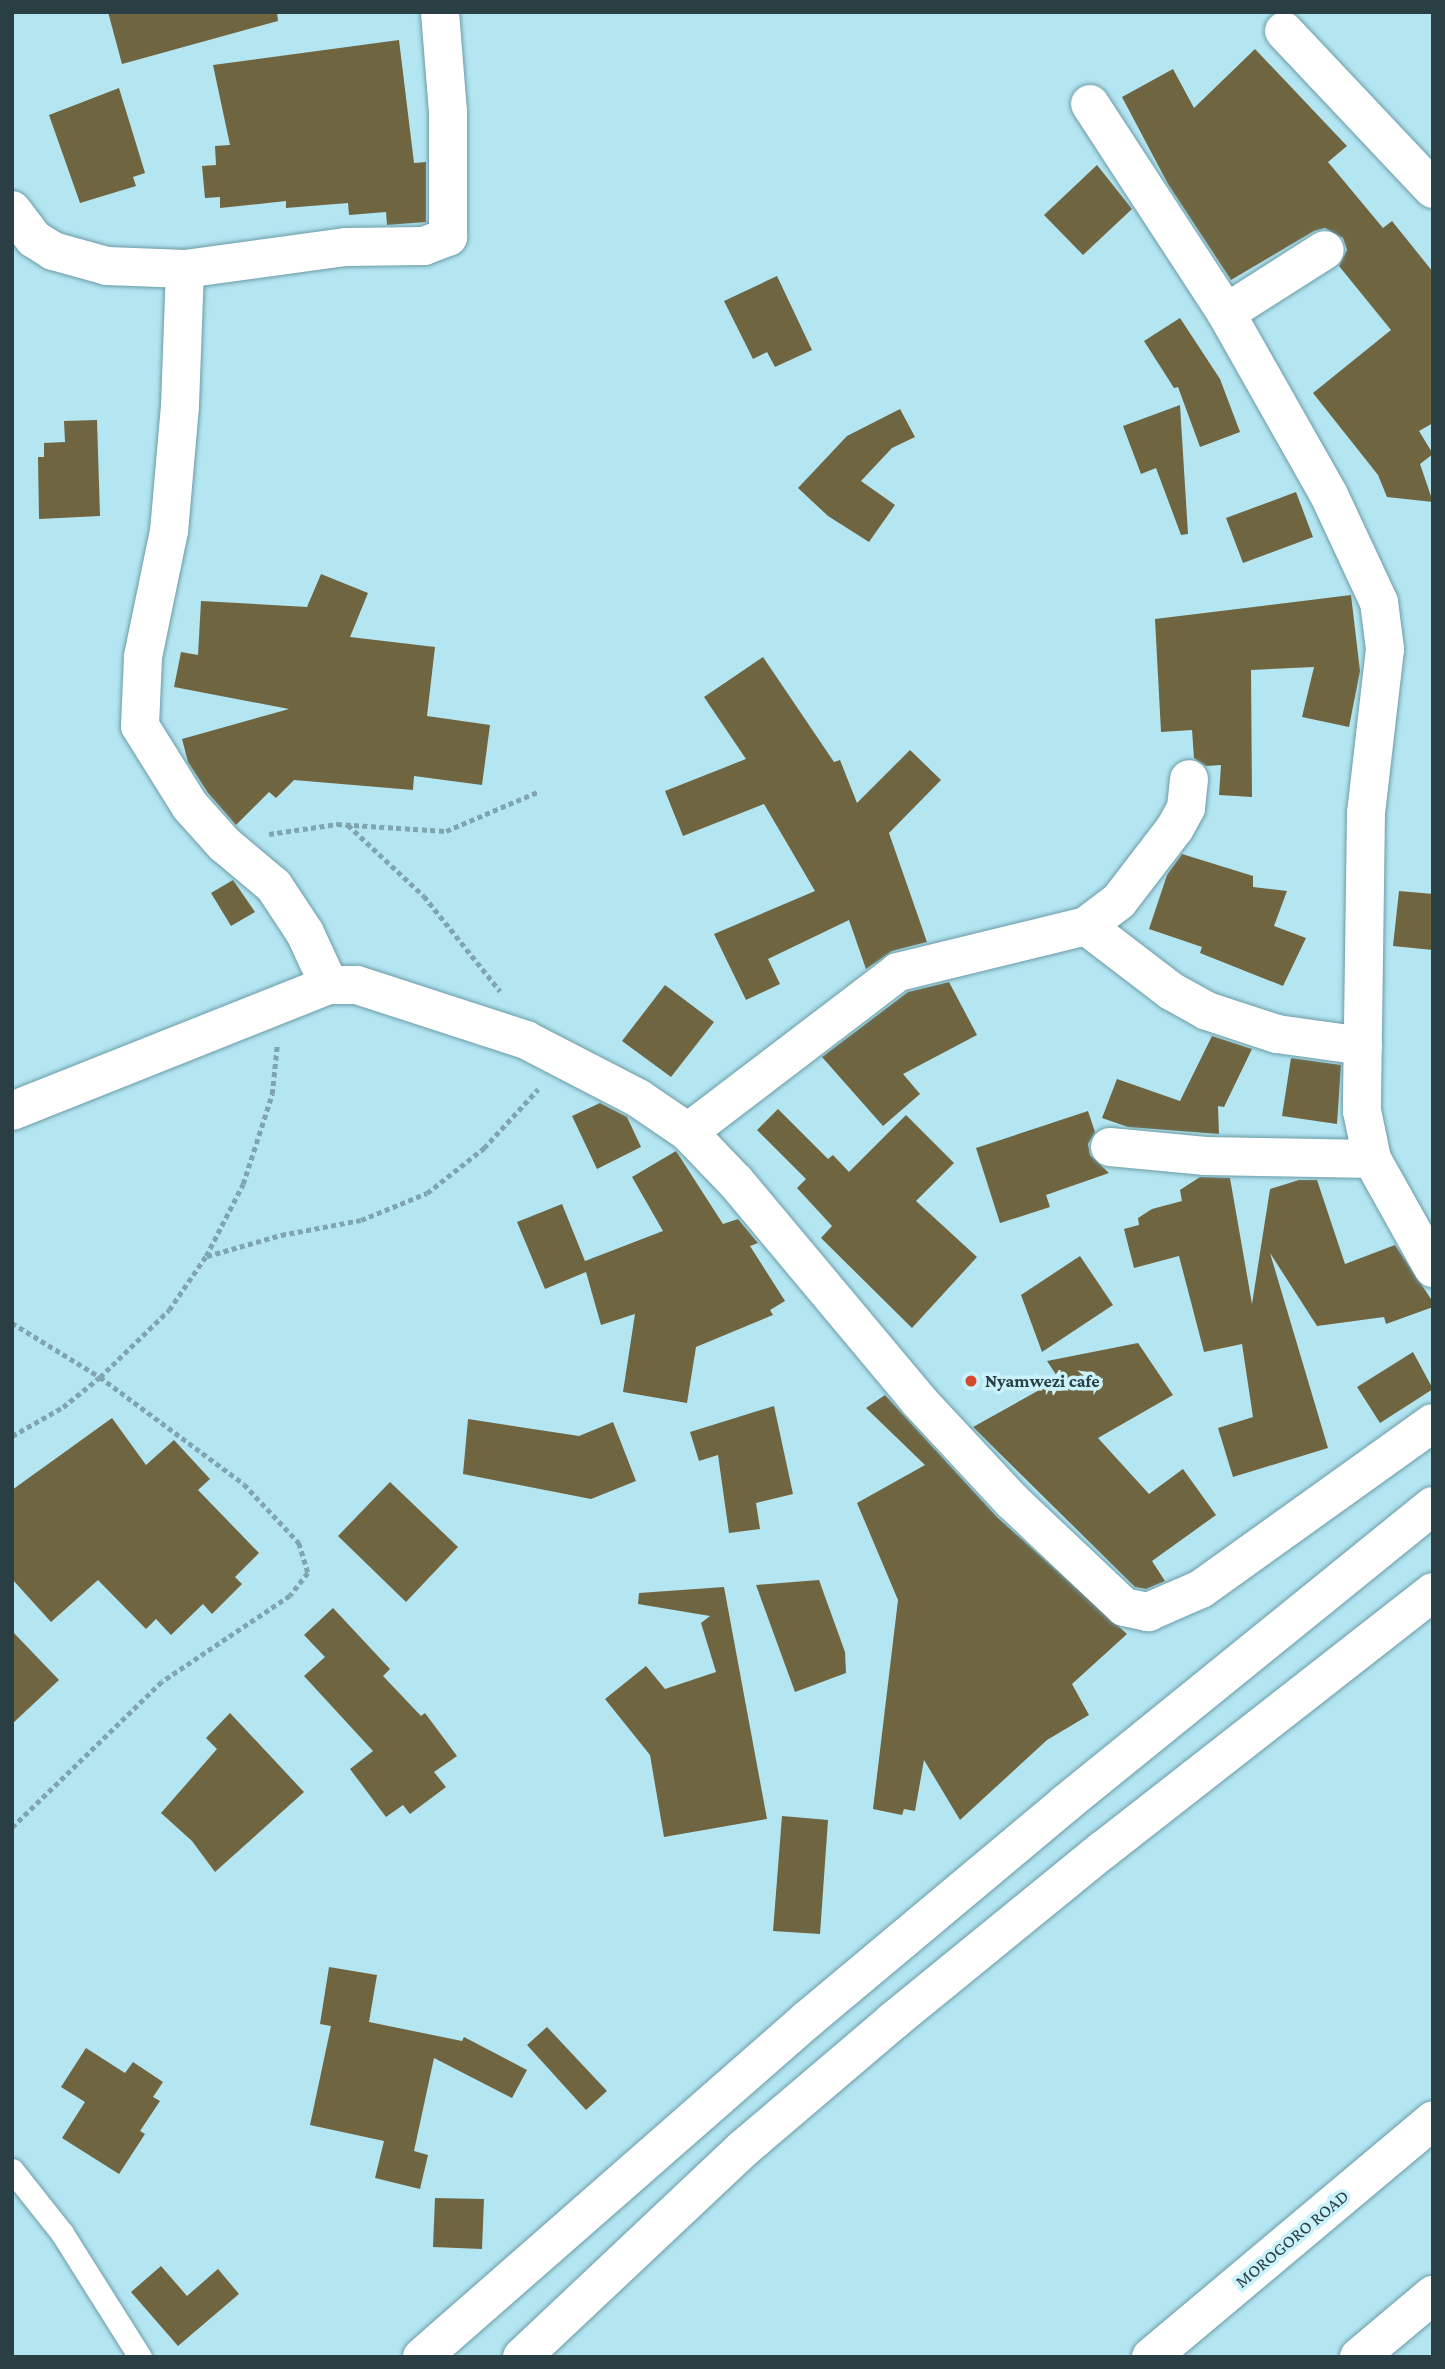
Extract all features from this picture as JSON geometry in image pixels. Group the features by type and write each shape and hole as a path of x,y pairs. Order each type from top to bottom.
{"main road":[{"path":"12,210 34,239 53,251 107,266 185,269 346,247 424,246 448,237 449,112 440,12"},
{"path":"1284,31 1433,189"},
{"path":"1090,104 1226,313 1329,495 1364,567 1385,625 1366,813 1362,1111 1372,1158 1433,1268"},
{"path":"1226,313 1325,250"},
{"path":"185,269 180,406 169,531 144,657 138,719 190,806 224,844 274,886 305,933 329,985"},
{"path":"688,1132 898,972 1086,926 1119,901 1175,828 1186,808 1189,779"},
{"path":"1086,926 1171,991 1208,1011 1277,1034 1363,1046"},
{"path":"12,1111 329,985 357,985 415,1001 526,1040 638,1098 688,1132 736,1182 919,1401 1012,1501 1124,1606 1148,1612 1201,1589 1433,1423"},
{"path":"1110,1147 1206,1156 1372,1158"},
{"path":"422,2357 839,1993 1433,1506"},
{"path":"522,2357 744,2148 893,2021 1103,1850 1433,1592"},
{"name":"MOROGORO ROAD","path":"1151,2357 1433,2120"},
{"path":"1359,2357 1433,2295"}],"lane":[{"path":"12,2171 62,2233 140,2357"}],"path":[{"path":"224,844 299,827 347,824 446,831 540,792"},
{"path":"347,824 424,896 502,994"},
{"path":"12,1436 63,1407 100,1377 169,1310 206,1256 243,1184 272,1094 278,1035"},
{"path":"206,1256 281,1235 361,1220 427,1193 484,1148 565,1060"},
{"path":"12,1324 100,1377 244,1484 299,1543 308,1573 290,1596 162,1682 12,1828"}],"building":[{"path":"108,12 277,12 278,21 122,64"},
{"path":"399,40 414,163 426,162 426,222 387,225 386,212 349,215 348,203 286,208 286,201 220,208 220,197 205,198 202,166 216,165 215,146 230,145 213,65"},
{"path":"1255,49 1347,146 1328,162 1383,228 1392,221 1433,272 1433,423 1419,431 1433,454 1420,464 1433,502 1387,497 1378,475 1313,393 1391,330 1339,266 1347,250 1343,238 1325,228 1314,231 1231,280 1168,184 1122,97 1173,69 1194,108"},
{"path":"119,88 145,173 133,177 136,186 80,203 49,115"},
{"path":"1097,165 1132,209 1083,255 1044,215"},
{"path":"777,276 812,350 775,367 767,352 753,359 724,301"},
{"path":"1180,318 1220,379 1240,432 1200,447 1178,387 1174,388 1144,341"},
{"path":"1180,405 1188,534 1181,535 1156,468 1141,474 1123,426"},
{"path":"900,409 915,437 892,448 861,481 895,505 869,542 828,516 798,488 847,436"},
{"path":"97,420 100,516 39,519 38,457 44,457 44,443 65,442 64,421"},
{"path":"1296,492 1313,537 1243,563 1226,518"},
{"path":"321,574 368,593 350,637 435,647 427,716 490,725 482,785 414,776 413,790 294,780 276,798 269,792 236,825 208,793 188,762 182,739 289,709 174,687 181,652 198,655 201,601 307,607"},
{"path":"1351,595 1360,671 1349,727 1302,717 1314,667 1251,670 1252,797 1219,795 1221,765 1206,766 1194,758 1192,730 1161,732 1155,619"},
{"path":"763,657 834,762 840,760 857,803 910,750 941,780 889,833 927,942 892,951 866,969 849,920 768,959 780,984 746,1000 714,934 815,891 764,804 683,836 665,791 746,759 704,697"},
{"path":"1182,854 1253,876 1253,887 1287,891 1274,926 1306,938 1283,986 1200,953 1202,947 1149,929 1167,875"},
{"path":"233,880 255,912 231,926 211,893"},
{"path":"1399,891 1433,894 1433,950 1393,946"},
{"path":"949,982 977,1035 903,1074 920,1094 883,1126 822,1057 908,992"},
{"path":"665,985 714,1022 671,1077 622,1041"},
{"path":"1212,1036 1252,1049 1224,1107 1218,1106 1219,1134 1128,1127 1102,1118 1117,1079 1180,1101"},
{"path":"1291,1058 1341,1065 1337,1124 1282,1116"},
{"path":"600,1103 627,1117 641,1147 597,1169 572,1116"},
{"path":"778,1109 828,1159 833,1155 849,1172 906,1115 954,1163 916,1201 977,1257 912,1328 821,1238 832,1226 797,1188 806,1179 757,1130"},
{"path":"1088,1111 1095,1132 1088,1144 1090,1155 1109,1173 1046,1195 1050,1207 1000,1223 976,1148"},
{"path":"676,1151 723,1224 738,1219 758,1243 750,1246 785,1301 770,1310 773,1315 696,1347 687,1403 623,1392 635,1314 601,1325 586,1272 545,1289 517,1222 562,1204 585,1261 663,1231 632,1177"},
{"path":"1200,1177 1230,1178 1252,1304 1270,1189 1299,1180 1317,1180 1345,1264 1395,1245 1433,1302 1433,1307 1386,1324 1384,1317 1317,1326 1270,1253 1328,1448 1233,1477 1218,1428 1253,1417 1242,1344 1204,1352 1179,1256 1134,1268 1124,1229 1139,1225 1138,1218 1152,1209 1182,1201 1180,1190"},
{"path":"1080,1256 1113,1305 1042,1352 1021,1295"},
{"path":"1138,1343 1173,1395 1098,1438 1149,1494 1183,1469 1216,1515 1152,1561 1165,1581 1146,1589 1135,1587 973,1427 1059,1379 1047,1361"},
{"path":"1413,1352 1433,1389 1380,1423 1357,1387"},
{"path":"885,1395 997,1517 1127,1634 1072,1684 1089,1715 1047,1740 960,1820 924,1760 915,1811 904,1809 902,1815 873,1809 898,1600 857,1503 925,1465 866,1408"},
{"path":"774,1406 793,1494 756,1503 760,1529 729,1533 718,1455 699,1461 690,1432"},
{"path":"112,1418 146,1465 174,1440 210,1479 198,1490 259,1553 235,1577 242,1584 212,1614 203,1604 171,1635 156,1619 146,1629 98,1580 51,1622 12,1579 12,1490"},
{"path":"468,1419 579,1436 613,1422 636,1481 591,1499 463,1474"},
{"path":"390,1482 458,1547 406,1602 338,1536"},
{"path":"819,1580 845,1652 846,1673 795,1692 756,1585"},
{"path":"724,1587 767,1819 664,1837 650,1755 605,1699 646,1666 665,1689 716,1672 701,1623 710,1616 638,1604 639,1593"},
{"path":"333,1608 390,1669 383,1676 421,1716 425,1713 457,1756 434,1772 446,1787 410,1814 403,1805 386,1817 350,1769 373,1751 304,1676 325,1657 304,1635"},
{"path":"12,1631 59,1680 12,1724"},
{"path":"230,1713 304,1792 215,1872 192,1841 161,1813 217,1749 206,1738"},
{"path":"782,1816 828,1820 820,1934 773,1931"},
{"path":"329,1967 377,1975 369,2022 462,2041 464,2037 527,2070 512,2098 434,2058 414,2151 428,2155 420,2189 375,2178 384,2141 310,2125 331,2026 320,2024"},
{"path":"547,2027 607,2091 586,2110 527,2045"},
{"path":"86,2048 125,2073 133,2062 163,2082 153,2097 160,2101 140,2131 145,2134 119,2174 62,2138 85,2102 61,2087"},
{"path":"435,2198 484,2199 482,2249 433,2247"},
{"path":"161,2266 187,2296 218,2269 239,2294 178,2346 131,2292"}],"place":[{"name":"Nyamwezi cafe","path":"971,1381"}]}
